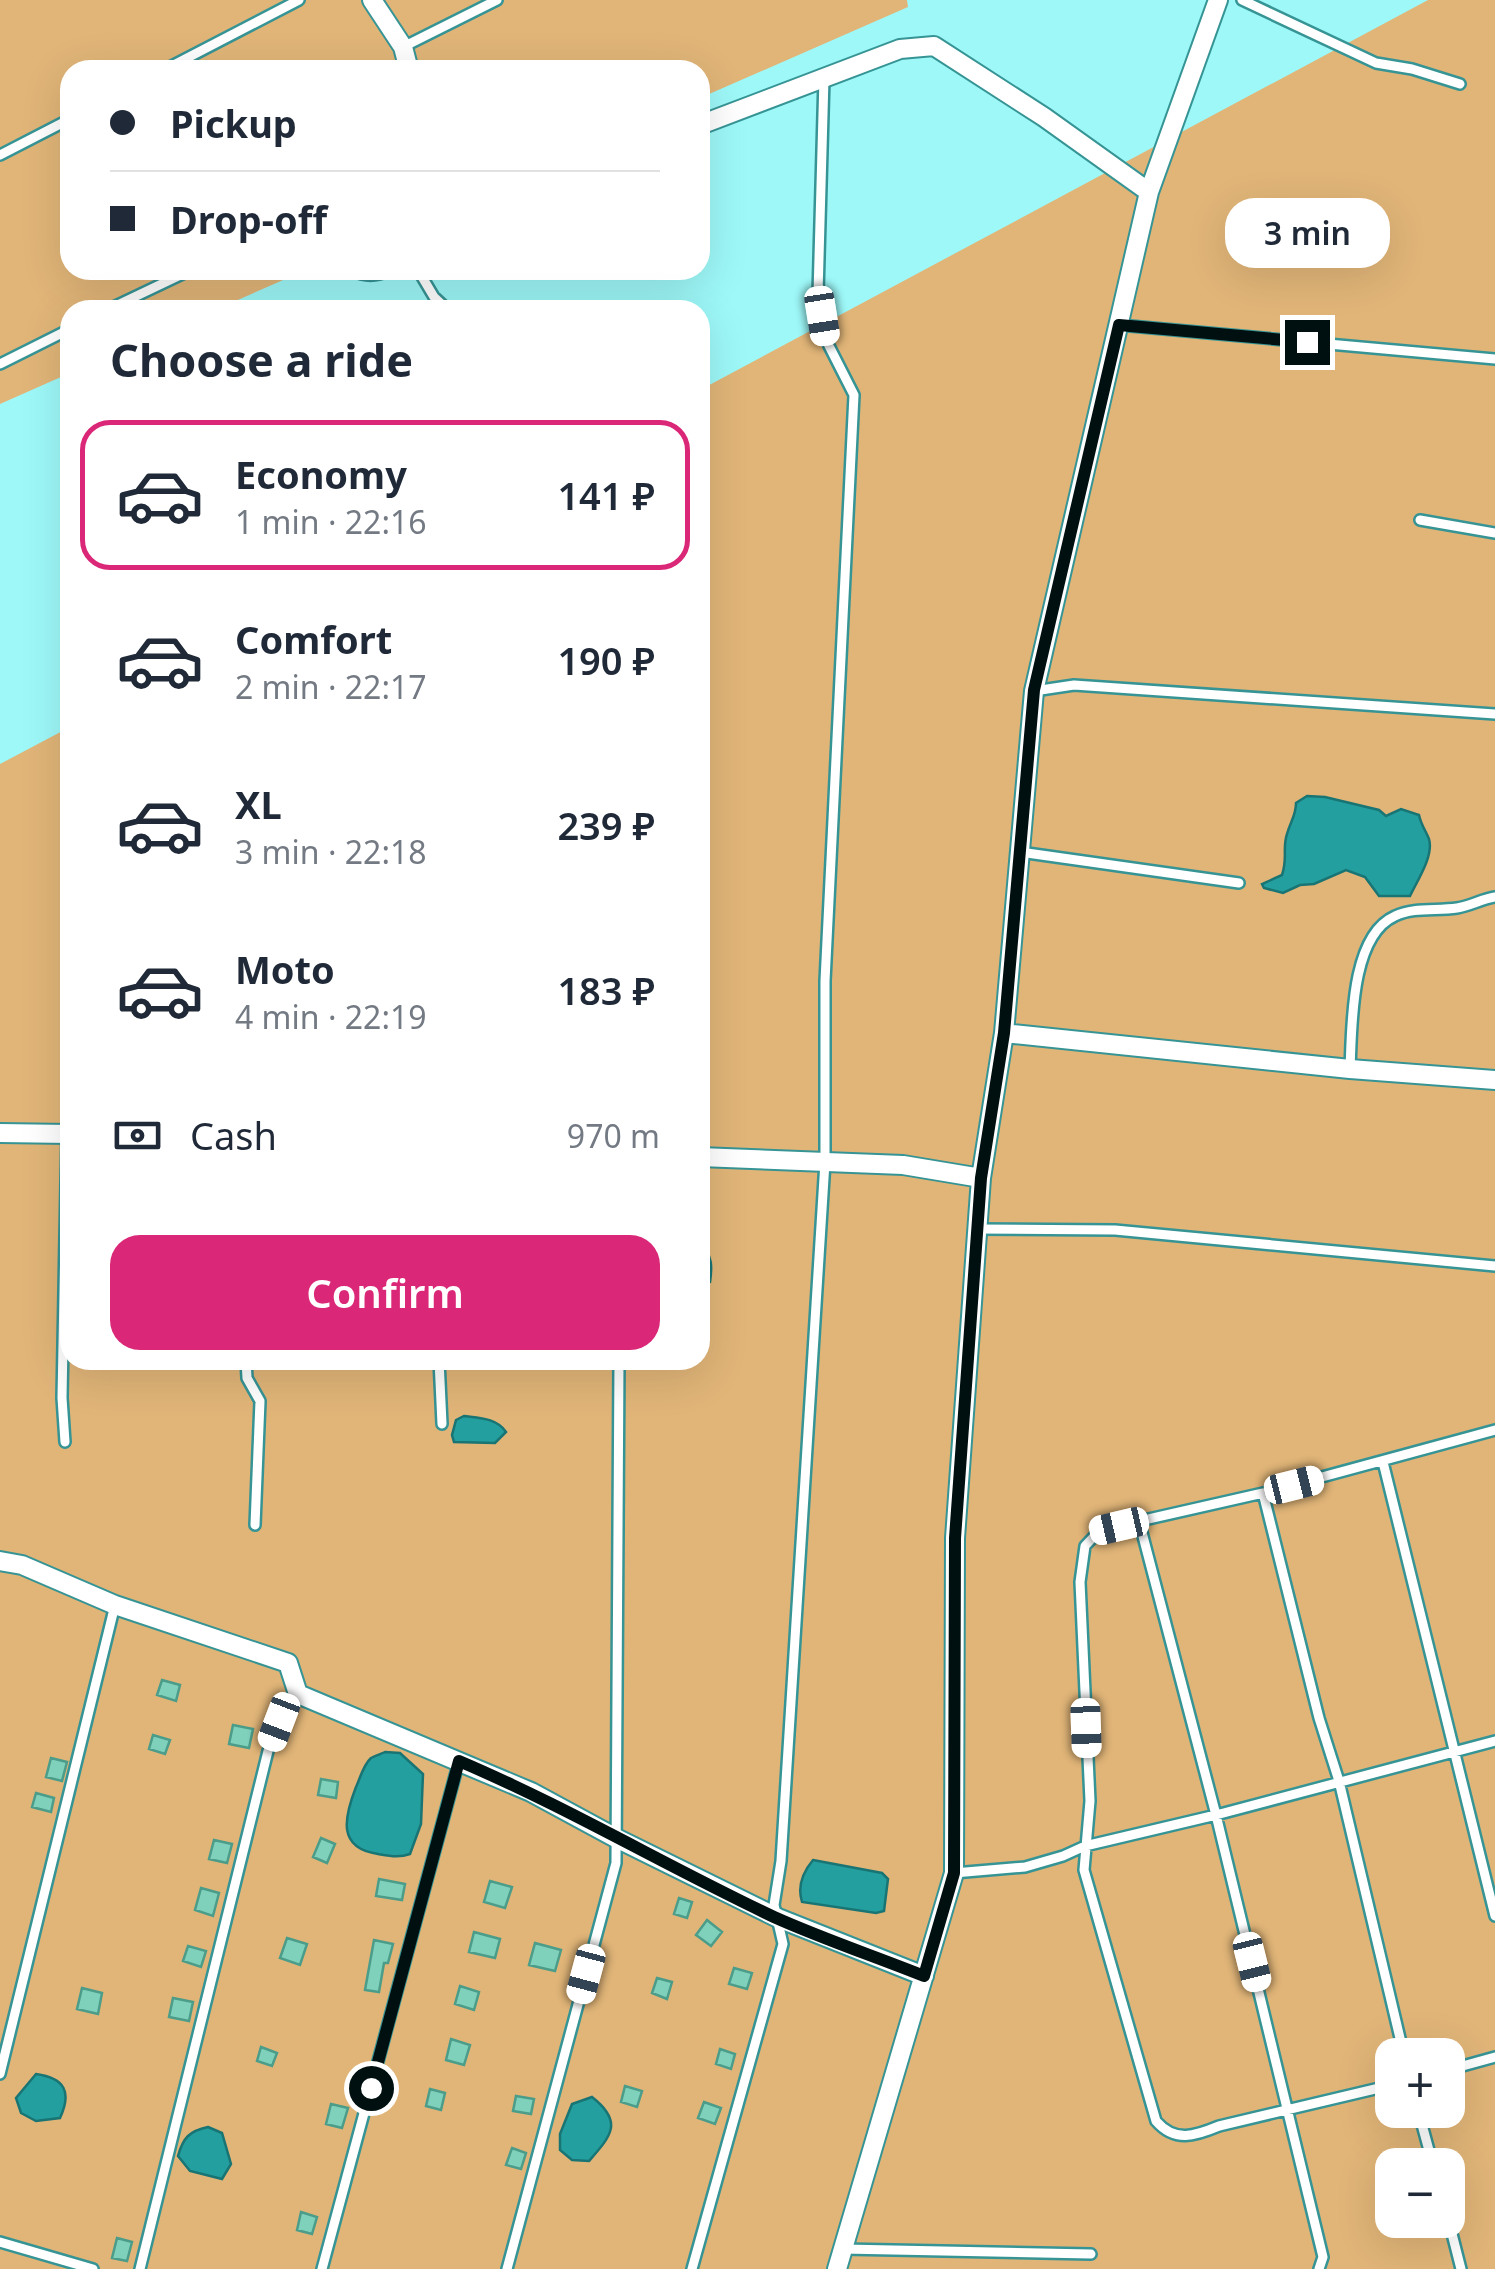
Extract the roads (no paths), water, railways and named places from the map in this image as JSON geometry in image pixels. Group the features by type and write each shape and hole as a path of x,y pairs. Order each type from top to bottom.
{"street":[{"path":"372,0 403,48 406,60"},
{"path":"837,2269 954,1873 955,1538 981,1178 1004,1033 1034,690 1149,192 1218,0"},
{"path":"710,122 900,49 934,46 1044,117 1149,192"},
{"path":"1004,1033 1495,1080"},
{"path":"0,1134 60,1134"},
{"path":"710,1158 903,1165 981,1178"},
{"path":"0,1561 22,1565 115,1604 288,1662 298,1694 531,1792 778,1918 924,1976"}],"lane":[{"path":"183,60 299,0"},
{"path":"403,48 497,0"},
{"path":"1242,0 1376,63 1460,84"},
{"path":"692,2269 783,1944 774,1891 781,1861 825,1162 825,981 854,395 826,338 818,294 824,78"},
{"path":"0,155 60,124"},
{"path":"128,300 169,280"},
{"path":"1119,325 1495,359"},
{"path":"0,364 60,334"},
{"path":"1420,520 1495,533"},
{"path":"1034,690 1074,685 1495,714"},
{"path":"1020,852 1239,882"},
{"path":"1350,1069 1354,994 1366,950 1378,928 1392,917 1414,910 1462,908 1495,897"},
{"path":"977,1229 1115,1230 1495,1266"},
{"path":"62,1370 65,1442"},
{"path":"247,1370 260,1401 255,1525"},
{"path":"440,1370 442,1424"},
{"path":"507,2269 616,1863 619,1370"},
{"path":"1375,2089 1220,2126 1194,2136 1165,2132 1156,2121 1084,1870 1090,1801 1080,1582 1084,1546 1100,1530 1264,1493 1495,1430"},
{"path":"1383,1462 1495,1916"},
{"path":"1264,1493 1318,1718 1339,1781 1400,2038"},
{"path":"1139,1521 1288,2110 1323,2257 1320,2269"},
{"path":"0,2074 115,1604"},
{"path":"140,2269 268,1751 279,1722 298,1694"},
{"path":"954,1873 1025,1867 1085,1846 1495,1741"},
{"path":"322,2269 459,1761"},
{"path":"1465,2066 1495,2058"},
{"path":"1453,2238 1461,2269"},
{"path":"0,2242 93,2269"},
{"path":"843,2249 1090,2254"}],"water":[{"path":"1307,796 1379,810 1386,816 1401,809 1419,815 1430,846 1410,896 1379,896 1365,877 1346,870 1283,893 1264,888 1262,884 1282,875 1296,803"},
{"path":"464,1416 493,1421 506,1432 495,1443 454,1442 456,1420"},
{"path":"385,1752 400,1753 423,1774 421,1824 410,1854 402,1856 365,1851 347,1830 349,1810 364,1768 371,1758"},
{"path":"813,1860 882,1873 888,1879 884,1911 802,1902 802,1880"},
{"path":"36,2074 54,2079 63,2088 65,2101 60,2118 36,2121 21,2113 16,2098"},
{"path":"592,2097 608,2114 611,2129 589,2161 572,2160 560,2150 560,2134 572,2104"},
{"path":"208,2127 222,2133 231,2164 222,2179 190,2171 178,2156 188,2136"}]}
